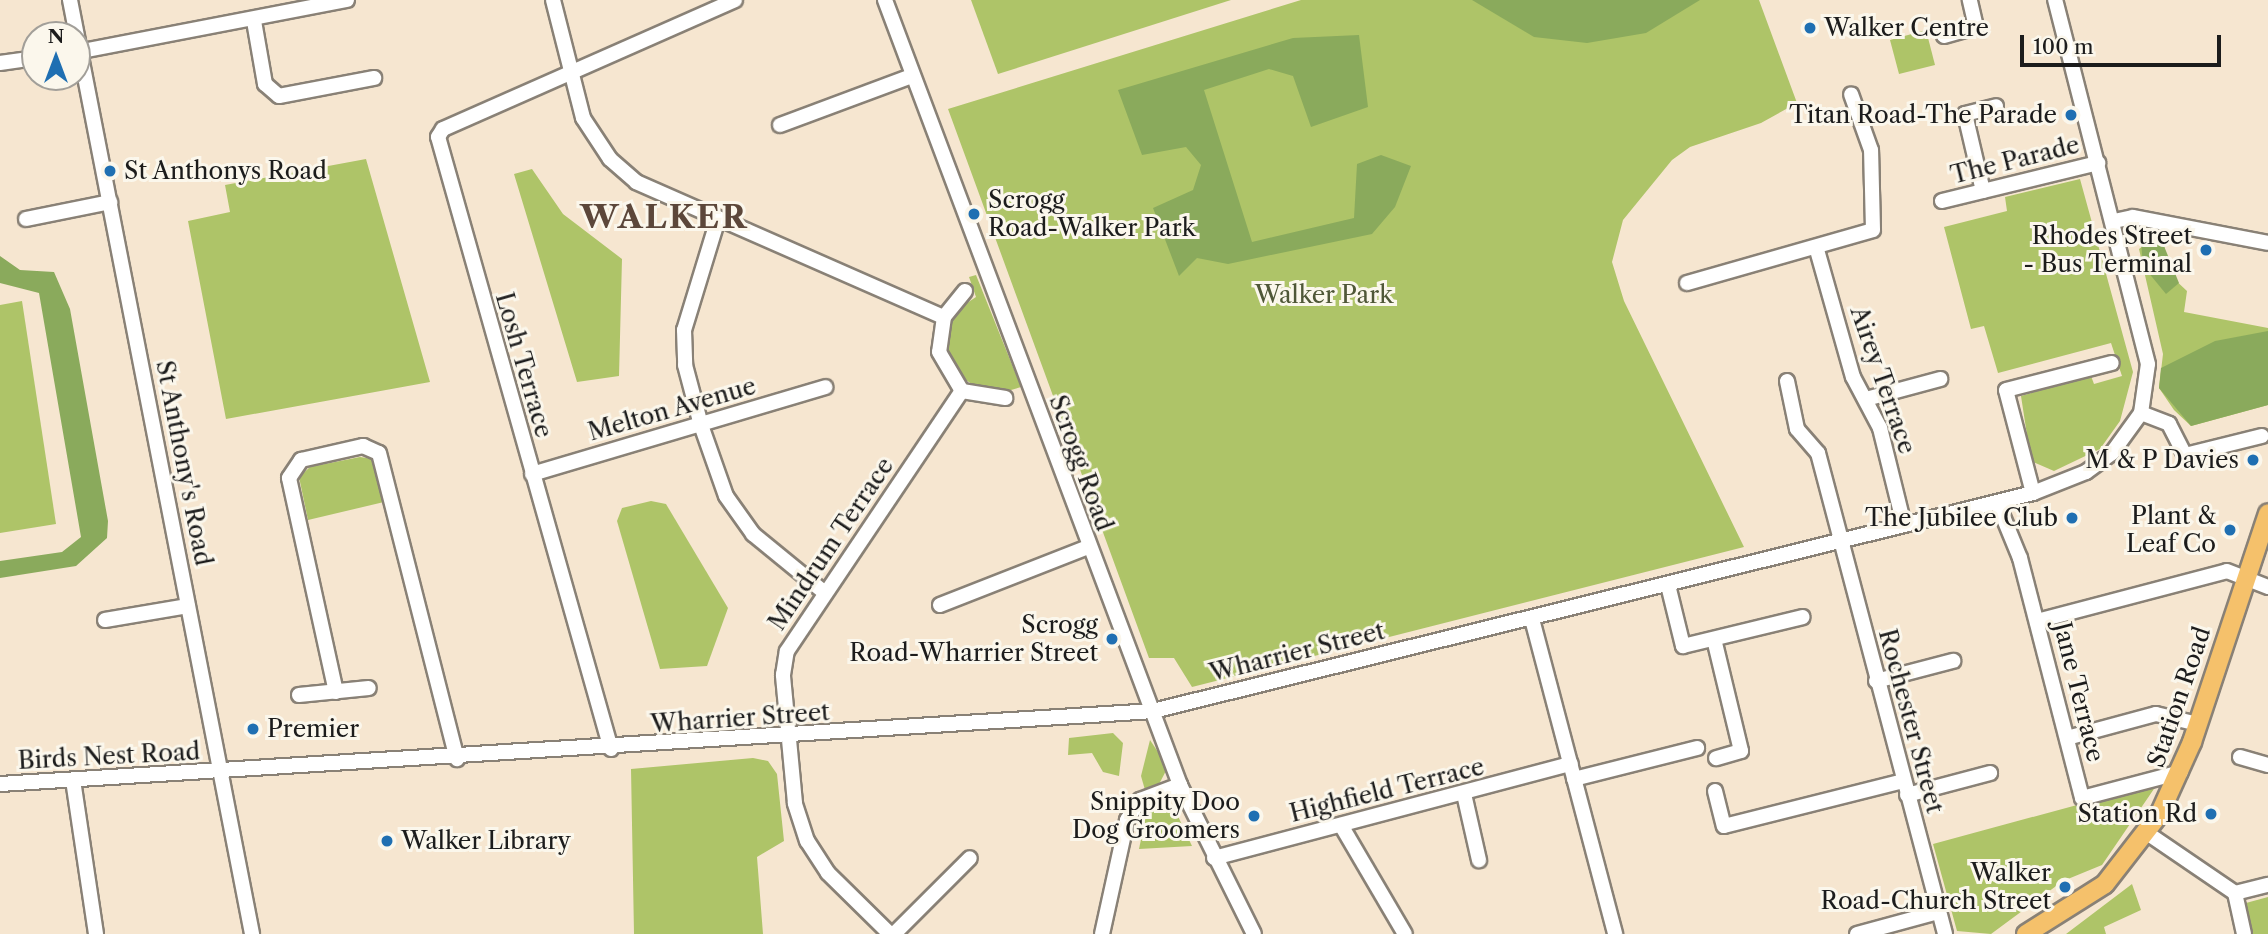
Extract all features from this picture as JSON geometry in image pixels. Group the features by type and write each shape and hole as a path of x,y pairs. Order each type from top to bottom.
{"main road":[{"name":"Station Road","path":"2035,932 2105,884 2147,833 2181,772 2268,513"}],"street":[{"name":"St Anthony's Road","path":"70,0 74,21"},
{"path":"91,49 254,20 310,4 347,0"},
{"path":"553,0 583,118 610,159 636,182 944,317"},
{"name":"Losh Terrace","path":"611,749 437,146 443,129 569,71 735,0"},
{"name":"Scrogg Road","path":"885,0 1088,547 1180,785 1254,934"},
{"path":"1944,36 1976,27 1970,0"},
{"path":"2055,0 2146,342 2141,413 2169,424 2185,455 2262,436"},
{"path":"254,20 265,83 279,96 374,78"},
{"path":"0,63 21,60"},
{"path":"780,125 912,76"},
{"name":"St Anthony's Road","path":"87,91 252,934"},
{"path":"1688,283 1858,239 1872,230 1877,214 1871,150 1851,94"},
{"path":"1983,191 1965,114 1996,106"},
{"name":"The Parade","path":"1942,201 2098,163"},
{"path":"26,219 110,202"},
{"path":"2114,221 2133,217 2268,243"},
{"path":"718,219 684,330 685,365 701,425 726,496 753,534 825,593"},
{"name":"Airey Terrace","path":"1817,250 1853,376 1880,428 1904,525"},
{"path":"965,291 944,317 939,352 962,391 1005,398"},
{"path":"2034,493 2006,390 2112,363"},
{"path":"1866,399 1940,379"},
{"name":"Rochester Street","path":"1787,380 1797,429 1818,453 1839,542 1945,934"},
{"name":"Melton Avenue","path":"532,474 825,387"},
{"name":"Mindrum Terrace","path":"892,934 828,873 807,841 795,803 787,651 962,391"},
{"name":"Wharrier Street","path":"221,773 790,738 1153,711 2034,493 2086,472 2112,453 2141,413"},
{"path":"336,692 289,478 301,460 363,446 379,453 457,759"},
{"name":"Jane Terrace","path":"1997,502 2037,621 2082,797 2181,772"},
{"path":"940,605 1088,547"},
{"path":"2037,621 2220,572 2245,577 2268,587"},
{"path":"1668,584 1683,646 1802,617"},
{"path":"105,620 188,606"},
{"path":"1532,619 1615,934"},
{"path":"1714,639 1741,751 1716,758"},
{"path":"1876,681 1953,661"},
{"path":"299,695 369,688"},
{"path":"2067,738 2156,714 2198,724"},
{"name":"Highfield Terrace","path":"1214,858 1464,794 1697,748"},
{"path":"2240,757 2268,765"},
{"name":"Birds Nest Road","path":"0,784 221,773"},
{"path":"1715,791 1724,826 1990,773"},
{"path":"73,780 96,934"},
{"path":"1102,934 1127,820 1140,800 1180,785"},
{"path":"1464,794 1479,860"},
{"path":"1341,825 1405,934"},
{"path":"2147,833 2235,893 2244,934"},
{"path":"892,934 970,858"},
{"path":"2235,893 2268,885"},
{"path":"1857,934 1938,912"}],"green space":[{"path":"971,0 1231,0 998,74"},
{"name":"Walker Park","path":"1301,0 1759,0 1797,103 1761,123 1690,147 1672,160 1623,220 1612,262 1624,301 1744,547 1192,687 1174,658 1149,658 948,109"},
{"path":"1472,0 1700,0 1646,33 1587,43 1534,37"},
{"path":"1926,30 1935,65 1899,74 1890,40"},
{"path":"1359,35 1368,107 1311,127 1293,76 1269,69 1204,90 1252,242 1354,218 1357,164 1381,155 1411,166 1395,207 1372,234 1228,264 1197,258 1179,276 1153,208 1193,190 1201,165 1186,147 1142,155 1118,90 1293,38"},
{"path":"366,159 430,382 226,419 188,221 230,212 225,185"},
{"path":"532,169 563,214 622,259 619,376 577,382 514,174"},
{"path":"2080,179 2133,372 2120,421 2100,449 2054,471 2031,461 2021,396 2091,376 2094,384 2122,376 2111,343 1998,373 1984,326 1971,329 1944,227 2007,211 2005,197"},
{"path":"2151,240 2164,246 2172,277 2187,291 2184,312 2268,328 2268,405 2191,426 2174,410 2159,388 2163,354 2139,249"},
{"path":"2141,241 2164,246 2179,283 2166,294 2143,266"},
{"path":"0,256 20,270 54,272 70,309 108,521 107,538 76,566 0,578 0,561 62,552 81,537 39,293 0,283"},
{"path":"976,275 1021,387 1004,392 975,386 958,375 948,355 952,313 976,297 969,277"},
{"path":"22,301 56,524 0,533 0,305"},
{"path":"2268,331 2268,405 2191,426 2159,388 2161,368 2215,341"},
{"path":"360,457 373,459 384,502 308,520 299,477 310,467"},
{"path":"651,501 666,504 728,608 707,666 660,669 617,521 622,508"},
{"path":"1113,733 1123,743 1119,776 1103,772 1092,753 1068,755 1069,738"},
{"path":"1150,740 1168,767 1158,786 1145,790 1141,776"},
{"path":"753,758 768,761 777,774 784,841 757,857 763,934 634,934 631,769"},
{"path":"2158,783 2102,865 2063,881 1991,934 1957,931 1933,844"},
{"path":"1163,804 1176,812 1192,846 1139,849 1147,811"},
{"path":"2132,884 2141,910 2104,927 2106,934 2066,934"},
{"path":"2268,897 2268,934 2253,934 2246,903"}],"place":[{"name":"Walker Centre","path":"1810,28"},
{"name":"Titan Road-The Parade","path":"2071,115"},
{"name":"St Anthonys Road","path":"110,171"},
{"name":"Scrogg Road-Walker Park","path":"974,214"},
{"name":"Rhodes Street - Bus Terminal","path":"2206,250"},
{"name":"M & P Davies","path":"2253,460"},
{"name":"The Jubilee Club","path":"2072,518"},
{"name":"Plant & Leaf Co","path":"2230,530"},
{"name":"Scrogg Road-Wharrier Street","path":"1112,639"},
{"name":"Premier","path":"253,729"},
{"name":"Station Rd","path":"2211,814"},
{"name":"Snippity Doo Dog Groomers","path":"1254,816"},
{"name":"Walker Library","path":"387,841"},
{"name":"Walker Road-Church Street","path":"2065,887"}],"district":[{"name":"WALKER","path":"664,217"}]}
